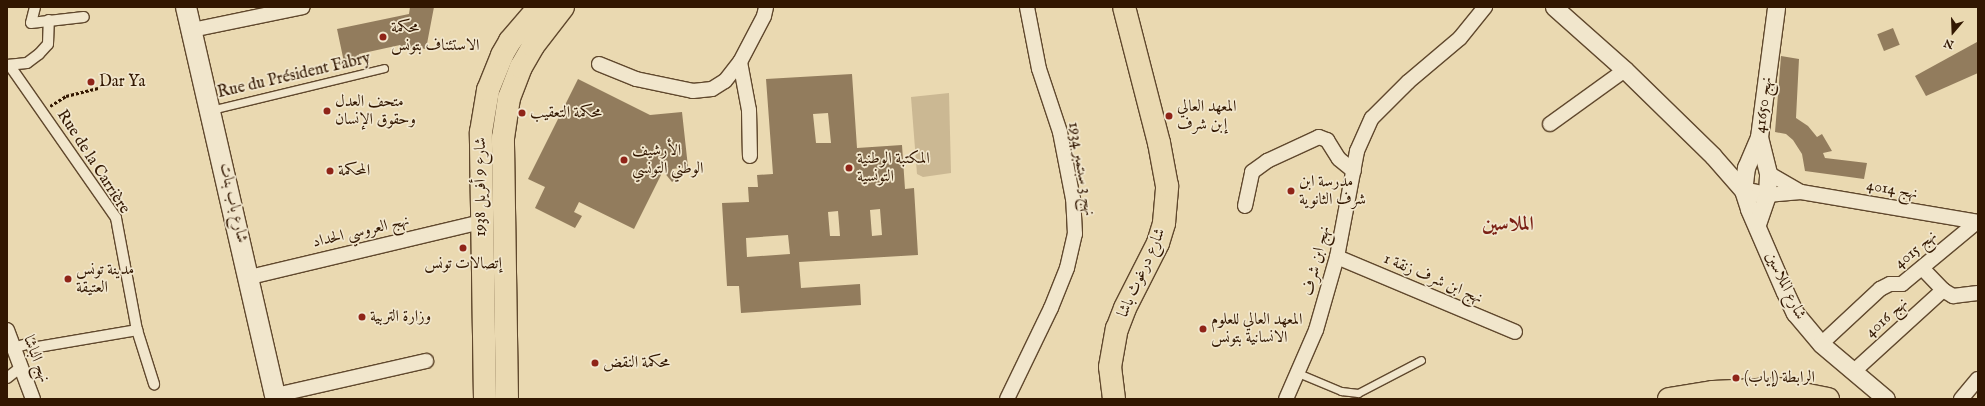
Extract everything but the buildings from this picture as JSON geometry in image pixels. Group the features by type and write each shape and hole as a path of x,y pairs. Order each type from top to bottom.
{"main road":[{"name":"شارع باب بنات","path":"186,7 250,276 276,397"},
{"name":"شارع 9 أفريل 1938","path":"484,394 485,329 481,222 481,132 488,90 510,41 539,7"},
{"name":"شارع 9 أفريل 1938","path":"508,399 503,138 509,98 521,67 532,46 563,7"},
{"name":"شارع درغوث باشا","path":"1114,399 1110,367 1117,329 1125,308 1158,243 1164,223 1167,186 1159,143 1124,7"},
{"path":"1669,399 1698,394 1778,389 1828,399"},
{"path":"1743,391 1773,399"}],"street":[{"path":"35,7 31,23 84,17"},
{"path":"192,30 267,11 303,7"},
{"path":"599,64 636,79 693,91 712,90 725,81 740,62 764,16 766,7"},
{"name":"نهج 3 سبتمبر 1934","path":"1007,399 1056,295 1067,268 1075,234 1073,199 1060,132 1039,69 1026,7"},
{"name":"نهج ابن شرف","path":"1286,399 1316,330 1338,257 1358,152 1372,118 1403,87 1460,38 1485,7"},
{"name":"شارع الملاسين","path":"1554,7 1625,70 1713,156 1743,190 1795,312 1821,344 1886,399"},
{"name":"نهج 41650","path":"1757,224 1767,195 1768,173 1759,137 1776,7"},
{"path":"8,66 27,63 48,44 49,20"},
{"path":"740,62 749,110 750,156"},
{"name":"Rue de la Carrière","path":"8,66 116,218 137,330 154,384"},
{"path":"1550,124 1625,70"},
{"path":"1245,206 1252,172 1267,161 1319,137 1327,140 1339,159 1354,171"},
{"name":"شارع الملاسين","path":"1743,190 1746,167 1759,137"},
{"name":"شارع الملاسين","path":"1713,156 1768,173"},
{"name":"نهج 4014","path":"1768,173 1801,192"},
{"path":"1743,190 1767,195"},
{"name":"نهج 4014","path":"1767,195 1801,192 1978,222"},
{"name":"نهج العروسي الحداد","path":"250,276 481,222"},
{"name":"نهج 4015","path":"1821,344 1880,289 1890,284 1902,284 1978,222"},
{"name":"نهج ابن شرف زنقة 1","path":"1338,257 1515,332"},
{"path":"1922,268 1943,290 1955,296 1978,293"},
{"name":"نهج 4016","path":"1854,372 1943,290"},
{"name":"نهج الباشا","path":"7,330 20,368 33,399"},
{"path":"13,348 30,342 32,348 137,330"},
{"path":"276,397 426,361"},
{"path":"7,378 20,368"},
{"path":"1961,399 1978,379"}],"lane":[{"name":"Rue du Président Fabry","path":"211,110 384,68"},
{"path":"1298,373 1341,391 1358,393 1422,360"}],"path":[{"path":"42,113 66,96 98,88"}],"shaded area":[{"path":"949,93 951,173 923,177 917,174 911,97"}],"place":[{"name":"محكمة الاستئناف بتونس","path":"383,37"},
{"name":"Dar Ya","path":"91,82"},
{"name":"متحف العدل وحقوق الإنسان","path":"327,111"},
{"name":"محكمة التعقيب","path":"522,113"},
{"name":"المعهد العالي إبن شرف","path":"1169,116"},
{"name":"الأرشيف الوطني التونسي","path":"624,160"},
{"name":"المكتبة الوطنية التونسية","path":"849,168"},
{"name":"المحكمة","path":"330,171"},
{"name":"مدرسة ابن شرف الثانوية","path":"1291,191"},
{"name":"إتصالات تونس","path":"463,248"},
{"name":"مدينة تونس العتيقة","path":"68,279"},
{"name":"وزارة التربية","path":"362,317"},
{"name":"المعهد العالي للعلوم الانسانية بتونس","path":"1203,329"},
{"name":"محكمة النقض","path":"595,363"},
{"name":"الرابطة (إياب)","path":"1736,378"}],"district":[{"name":"الملاسين","path":"1508,224"}]}
